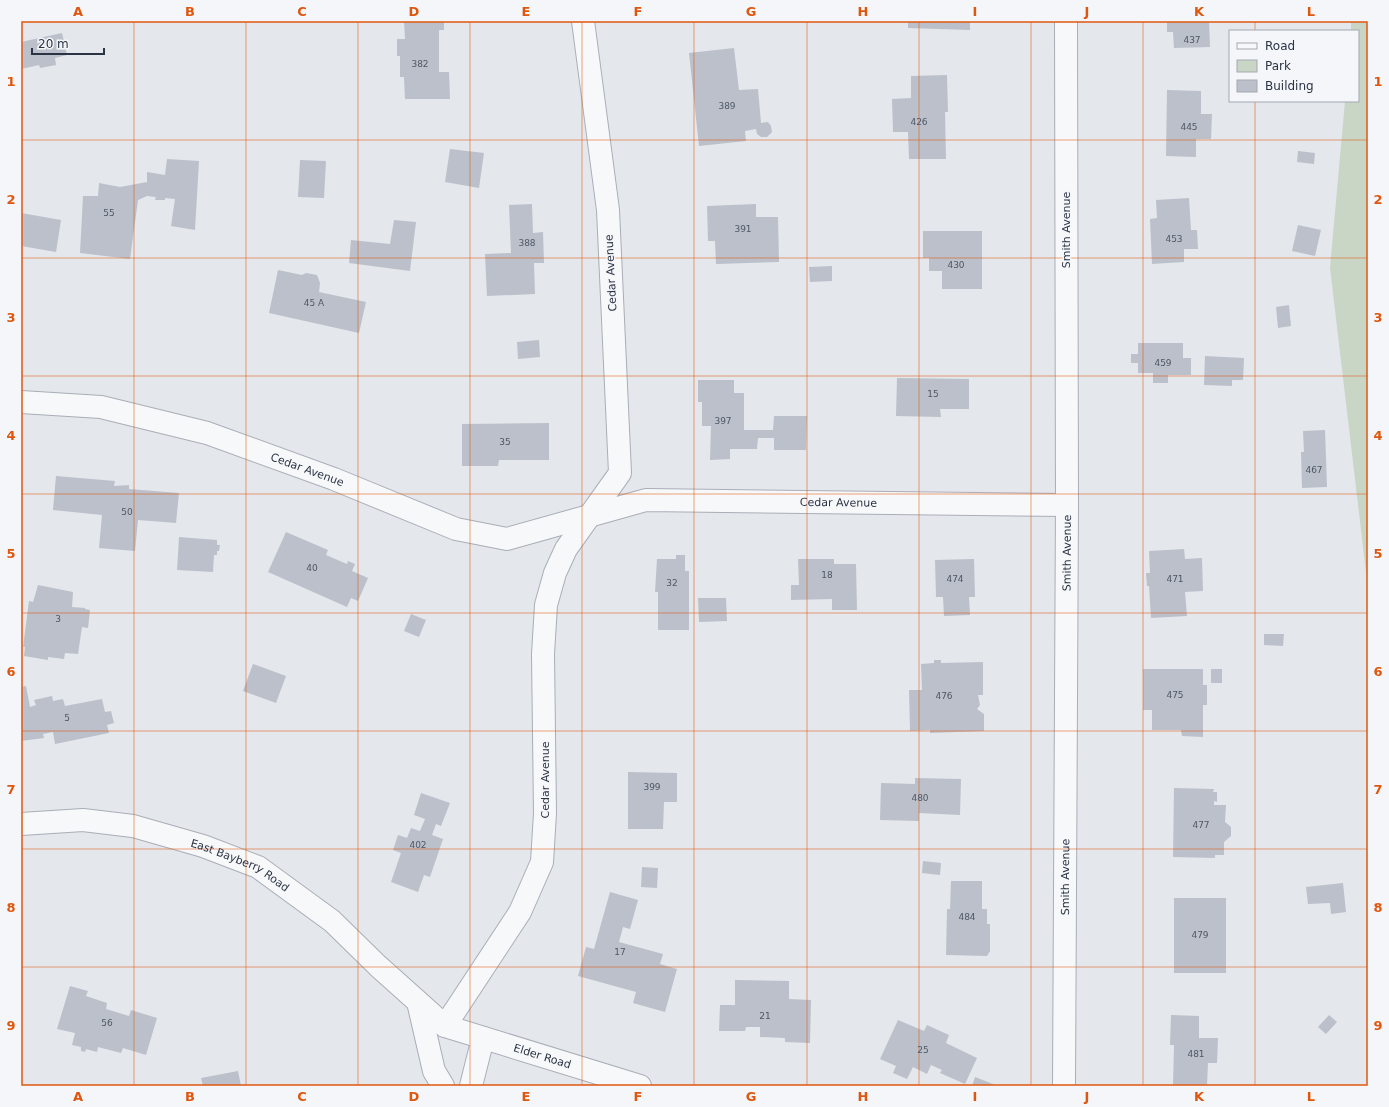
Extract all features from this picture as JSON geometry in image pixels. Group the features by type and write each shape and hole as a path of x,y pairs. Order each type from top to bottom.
{"street":[{"name":"Cedar Avenue","path":"446,1026 520,912 542,862 546,813 543,654 546,605 555,573 566,549 620,473 608,210 583,21"},
{"name":"Smith Avenue","path":"1064,1086 1067,505 1066,21"},
{"name":"Cedar Avenue","path":"21,402 101,406 207,433 334,478 463,531 507,539 646,500 1067,505"},
{"name":"East Bayberry Road","path":"21,824 83,820 133,826 203,846 258,867 332,920 378,966 446,1026"},
{"path":"418,1002 434,1071 443,1086"},
{"name":"Elder Road","path":"446,1026 640,1086"},
{"path":"471,1086 483,1038"}],"green space":[{"path":"1351,21 1368,21 1368,589 1330,268 1345,102 1359,102 1359,30 1351,30"}],"building":[{"path":"404,21 444,21 444,30 439,30 439,72 449,72 450,99 405,99 404,77 400,77 400,56 397,56 397,39 405,39"},
{"path":"908,21 970,21 970,30 908,28"},
{"path":"1167,21 1209,21 1210,47 1174,48 1173,32 1167,32"},
{"path":"62,33 67,55 55,58 56,65 40,68 39,65 21,69 21,42"},
{"path":"734,48 739,90 758,89 761,123 768,122 771,126 772,132 767,137 761,137 757,134 756,129 745,131 746,141 699,146 689,53"},
{"path":"947,75 948,112 945,112 946,159 909,159 908,132 893,132 892,99 911,98 911,76"},
{"path":"1167,90 1201,91 1201,114 1212,114 1211,139 1196,139 1196,157 1166,156"},
{"path":"450,149 484,153 479,188 445,182"},
{"path":"1298,151 1315,153 1314,164 1297,162"},
{"path":"167,159 199,161 195,230 171,226 175,199 165,198 165,200 155,200 156,197 147,196 138,200 130,259 80,253 83,196 98,196 99,183 120,187 147,182 147,172 165,175"},
{"path":"300,160 326,161 324,198 298,197"},
{"path":"1189,198 1191,230 1197,230 1198,249 1184,249 1184,262 1152,264 1150,219 1157,218 1156,200"},
{"path":"532,204 533,233 543,232 544,263 534,263 535,294 487,296 485,254 511,253 509,205"},
{"path":"756,204 756,217 778,217 779,262 716,264 715,241 708,241 707,206"},
{"path":"21,213 61,220 56,252 21,246"},
{"path":"394,220 416,222 410,271 349,263 351,240 390,244"},
{"path":"1298,225 1321,230 1315,256 1292,251"},
{"path":"923,231 982,231 982,289 942,289 942,271 929,271 929,258 923,258"},
{"path":"832,266 832,281 810,282 809,267"},
{"path":"278,270 302,275 306,273 317,275 320,283 319,292 366,302 359,333 269,313"},
{"path":"1289,305 1291,326 1278,328 1276,307"},
{"path":"539,340 540,357 518,359 517,342"},
{"path":"1138,343 1183,343 1183,358 1191,358 1191,375 1168,375 1168,383 1153,383 1153,373 1138,373 1138,363 1131,363 1131,354 1138,354"},
{"path":"1205,356 1244,358 1243,380 1232,380 1232,386 1204,385"},
{"path":"897,378 969,379 969,409 940,409 941,417 896,416"},
{"path":"698,380 734,380 734,393 744,393 744,430 773,430 774,416 807,416 806,450 774,450 774,438 758,438 757,449 730,449 730,459 710,460 711,426 702,426 702,402 698,402"},
{"path":"549,423 549,460 499,460 498,466 462,466 462,424"},
{"path":"1325,430 1327,487 1302,488 1301,452 1304,452 1303,431"},
{"path":"56,476 115,481 114,486 129,485 129,489 179,493 176,523 138,520 135,551 99,548 102,515 53,510"},
{"path":"286,532 328,550 326,555 347,564 348,561 355,564 352,571 368,578 358,601 351,598 347,607 268,572"},
{"path":"179,537 217,540 217,545 220,545 217,555 214,555 213,572 177,570"},
{"path":"1184,549 1185,559 1202,558 1203,591 1185,592 1187,616 1151,618 1149,586 1147,586 1146,573 1150,573 1149,551"},
{"path":"676,555 685,555 685,571 689,571 689,630 658,630 658,592 655,592 657,559 676,559"},
{"path":"798,559 834,559 834,564 856,564 857,610 832,610 832,599 791,600 791,585 799,585"},
{"path":"974,559 975,597 969,597 970,615 944,616 943,597 936,597 935,560"},
{"path":"38,585 73,592 72,607 90,610 88,628 82,627 78,654 65,653 64,659 48,657 48,660 24,656 25,647 23,647 29,601 33,602"},
{"path":"698,598 726,598 727,621 699,622"},
{"path":"411,614 426,620 419,637 404,631"},
{"path":"1264,634 1284,634 1283,646 1264,645"},
{"path":"934,660 941,660 941,663 983,662 983,695 978,695 980,705 977,709 984,714 984,731 930,733 930,730 910,731 909,690 922,690 921,664 934,663"},
{"path":"253,664 286,676 276,703 243,691"},
{"path":"1143,669 1203,669 1203,685 1207,685 1207,705 1203,705 1203,737 1182,736 1181,730 1152,730 1152,710 1143,710"},
{"path":"1211,669 1222,669 1222,683 1211,683"},
{"path":"26,686 30,707 36,705 34,700 52,696 53,701 63,699 65,706 102,699 105,712 111,711 114,723 107,725 109,733 55,744 53,732 43,734 44,738 21,741 21,687"},
{"path":"628,772 677,773 677,802 664,802 663,829 628,829"},
{"path":"915,778 961,779 960,815 919,813 919,821 880,820 881,783 915,784"},
{"path":"1174,788 1214,789 1213,792 1217,792 1217,802 1214,801 1214,805 1226,805 1225,822 1231,827 1231,836 1224,842 1224,855 1215,855 1215,858 1173,857"},
{"path":"421,793 450,803 441,826 436,824 432,835 443,839 430,877 424,875 418,892 391,882 401,853 393,850 398,835 407,838 411,828 420,831 425,819 414,815"},
{"path":"923,861 941,863 940,875 922,873"},
{"path":"642,867 658,868 657,888 641,887"},
{"path":"951,881 982,881 982,909 987,909 987,924 990,924 990,951 987,956 946,955 947,909 950,909"},
{"path":"1343,883 1346,912 1331,914 1330,903 1308,904 1306,887"},
{"path":"610,892 638,900 630,929 623,927 619,942 663,954 660,964 677,969 665,1012 633,1003 636,992 578,976 586,947 594,949"},
{"path":"1174,898 1226,898 1226,973 1174,973"},
{"path":"735,980 789,981 789,999 811,1000 810,1043 785,1042 785,1038 760,1037 760,1027 746,1027 745,1031 719,1031 720,1005 735,1005"},
{"path":"70,986 88,991 86,996 107,1003 106,1009 129,1016 131,1010 157,1018 146,1055 123,1048 121,1053 98,1047 97,1052 86,1049 85,1052 81,1051 81,1047 72,1045 75,1033 57,1029"},
{"path":"1171,1015 1199,1016 1199,1038 1218,1038 1217,1063 1208,1063 1207,1086 1173,1086 1174,1045 1170,1045"},
{"path":"1329,1015 1337,1022 1326,1034 1318,1027"},
{"path":"898,1020 924,1031 927,1025 949,1035 946,1043 977,1058 965,1084 940,1073 942,1070 931,1065 927,1074 913,1067 907,1079 893,1073 896,1066 880,1059"},
{"path":"238,1071 241,1086 203,1086 201,1078"},
{"path":"975,1077 998,1086 972,1086"}]}
